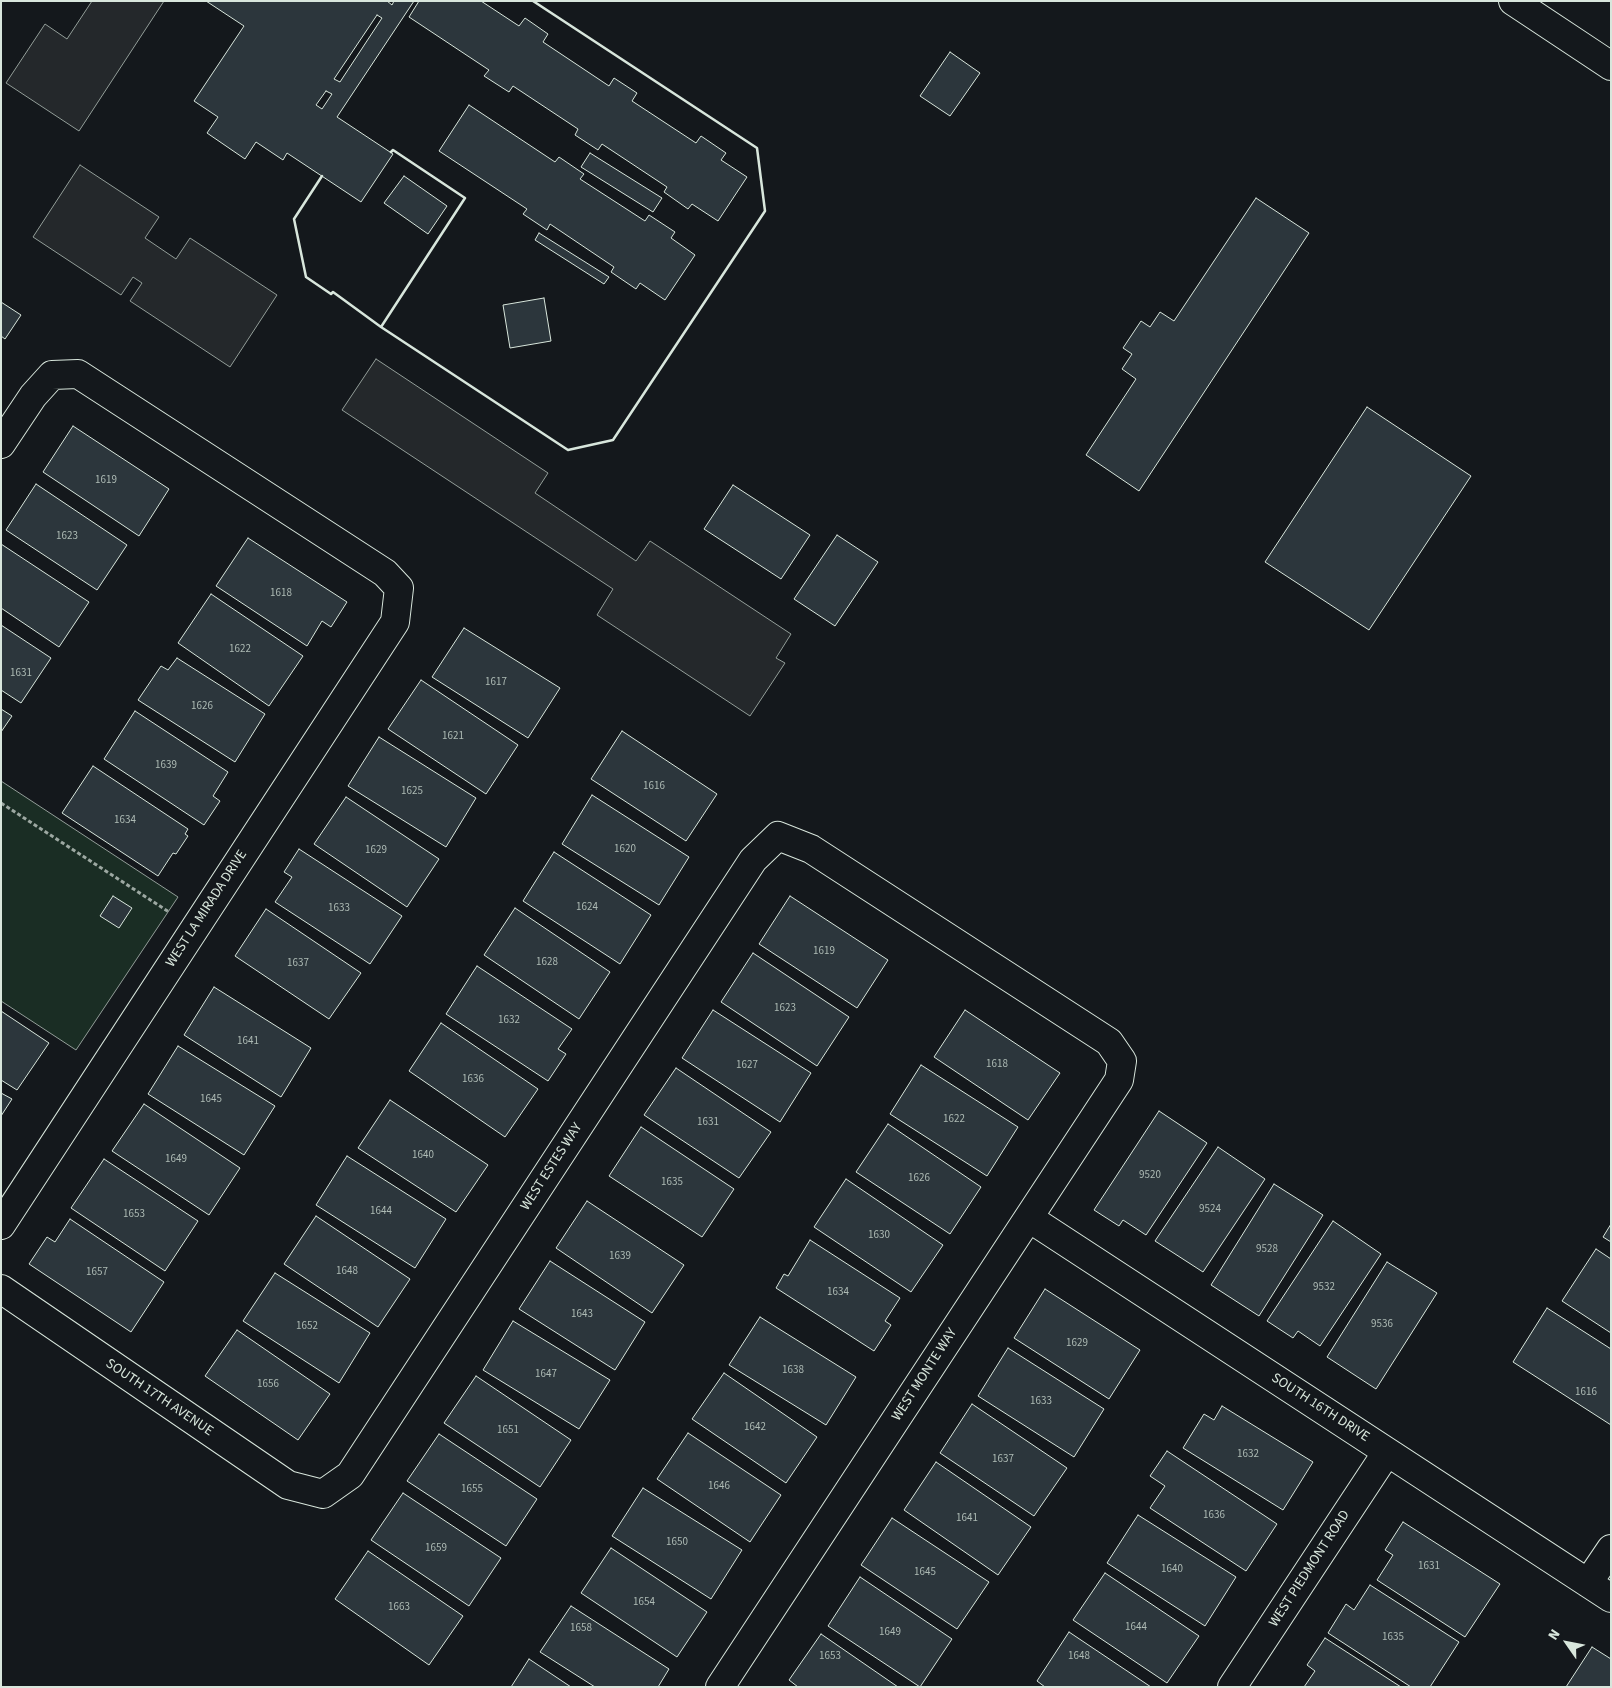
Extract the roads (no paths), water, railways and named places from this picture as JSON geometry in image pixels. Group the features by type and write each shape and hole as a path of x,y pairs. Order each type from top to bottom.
{"street":[{"path":"1513,1 1611,66"},
{"name":"WEST LA MIRADA DRIVE","path":"1,444 33,396 52,375 78,374 385,573 399,588 395,622 1,1225"},
{"name":"WEST MONTE WAY","path":"720,1687 1119,1080 1122,1061 1109,1042 812,849 778,836"},
{"name":"WEST ESTES WAY","path":"323,1494 350,1475 753,860 778,836"},
{"name":"SOUTH 16TH DRIVE","path":"1029,1218 1611,1598"},
{"name":"SOUTH 17TH AVENUE","path":"1,1290 288,1485 323,1494"},
{"name":"WEST PIEDMONT ROAD","path":"1232,1687 1387,1452"},
{"path":"1588,1583 1611,1549"}]}
